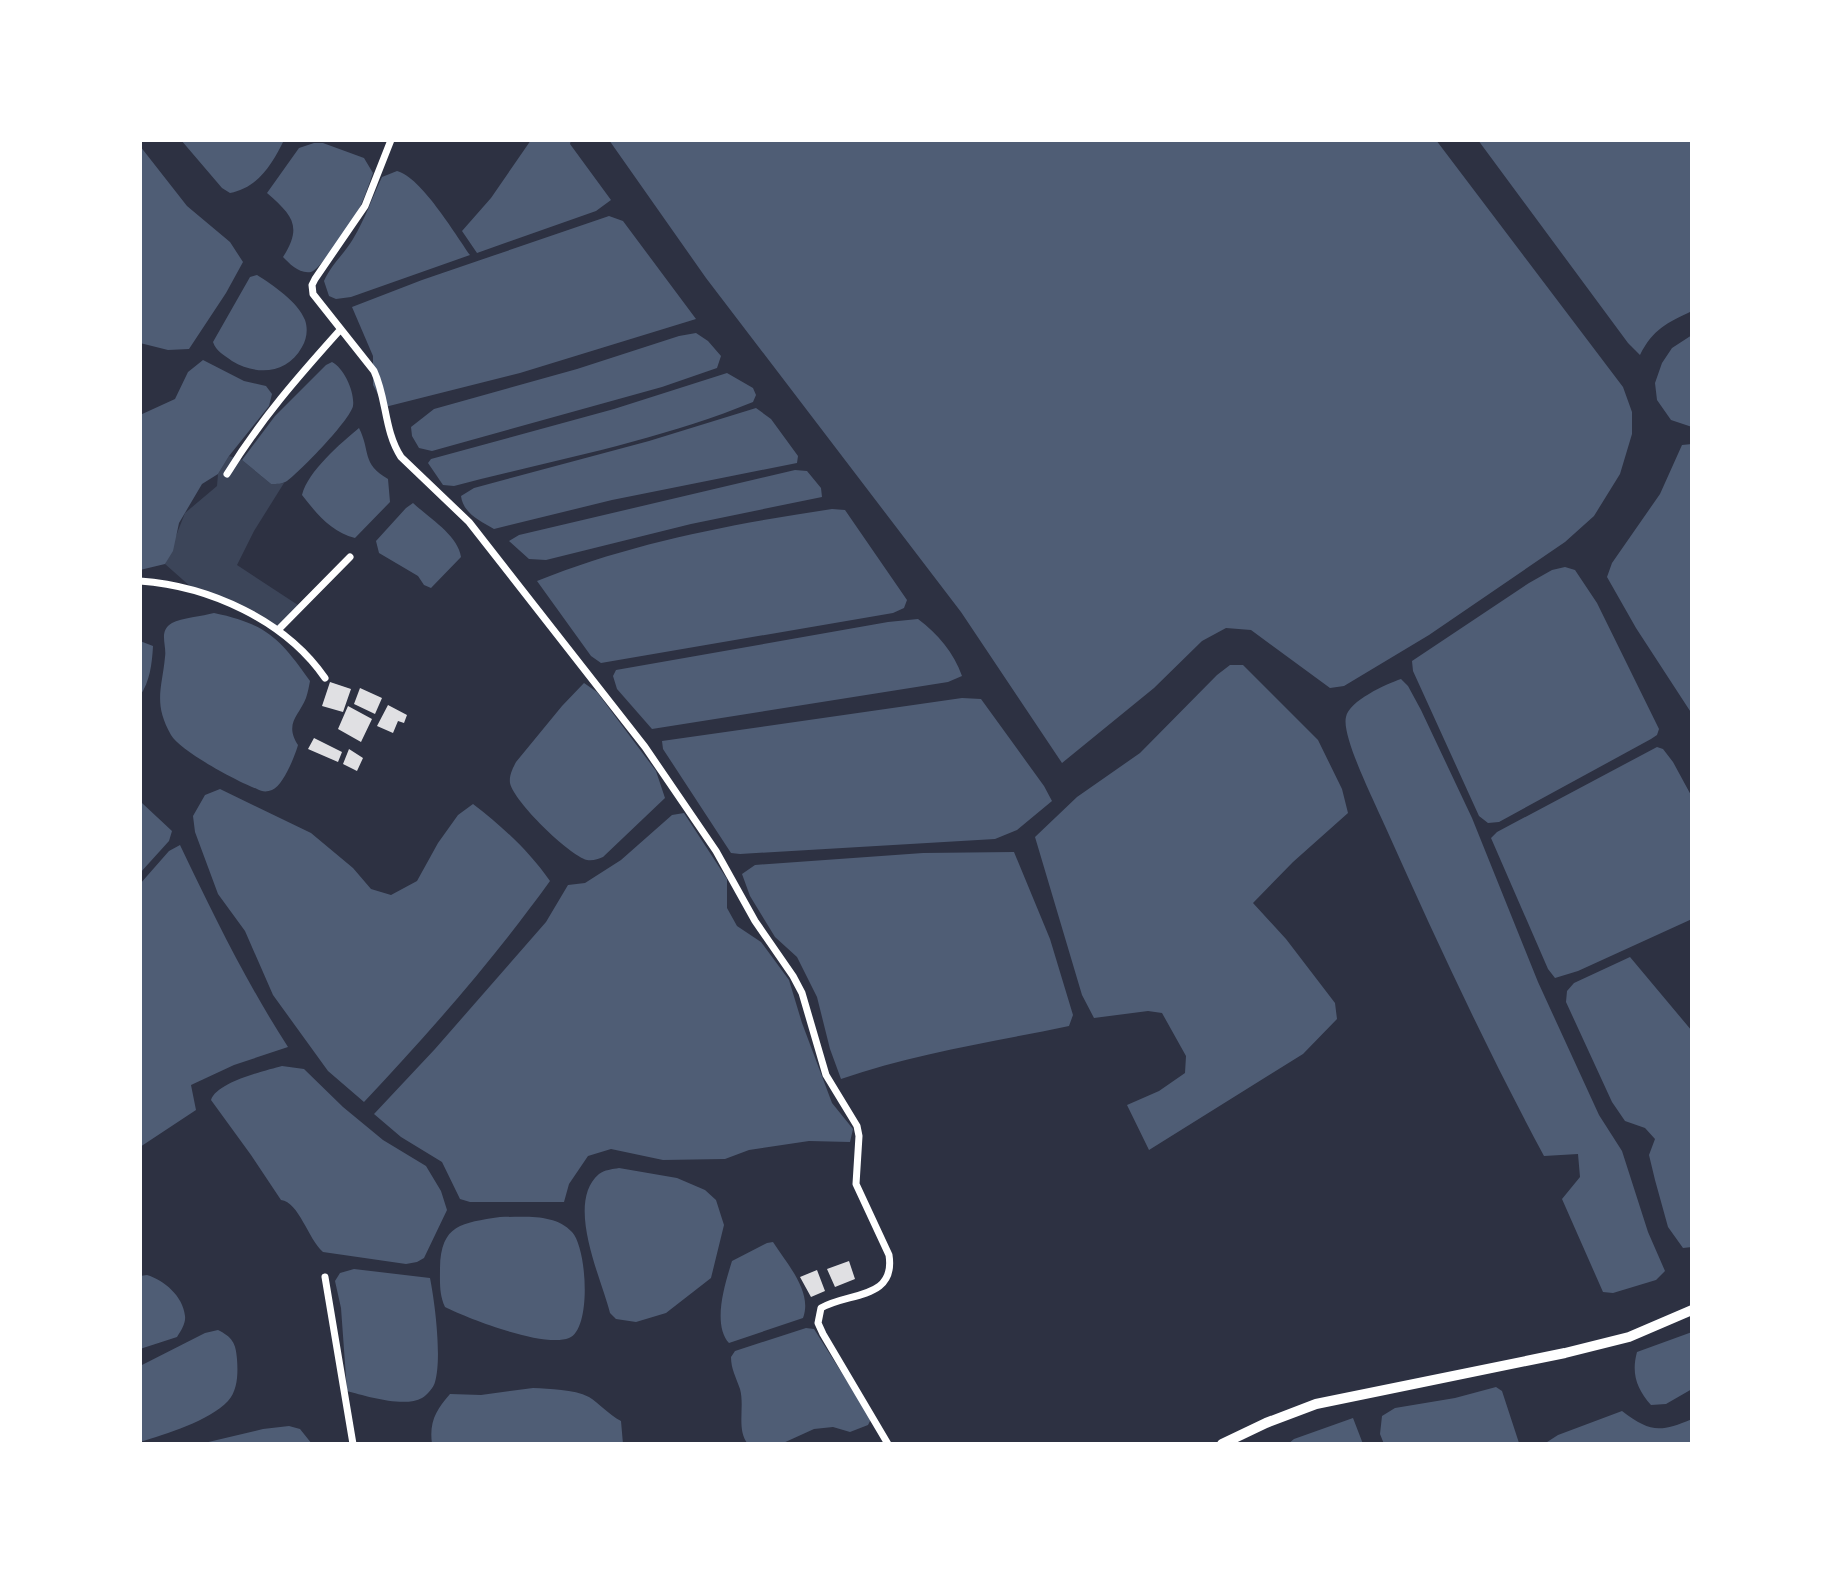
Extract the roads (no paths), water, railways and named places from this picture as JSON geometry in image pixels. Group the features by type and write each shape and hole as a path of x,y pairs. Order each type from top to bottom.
{"main road":[{"path":"1222,1444 1265,1423 1316,1404 1565,1353 1629,1337 1692,1310"}],"street":[{"path":"391,140 365,206 312,285 313,294 374,371 379,383 388,431 401,457 469,522 645,747 716,851 755,921 802,993 825,1075 857,1126 859,1136 856,1184 889,1255 891,1267 889,1277 882,1285 821,1308 818,1323 888,1444"},
{"path":"227,474 286,389 340,331"},
{"path":"278,630 350,557"},
{"path":"140,581 182,586 236,607 278,630 312,660 325,678"},
{"path":"325,1277 353,1444"}]}
